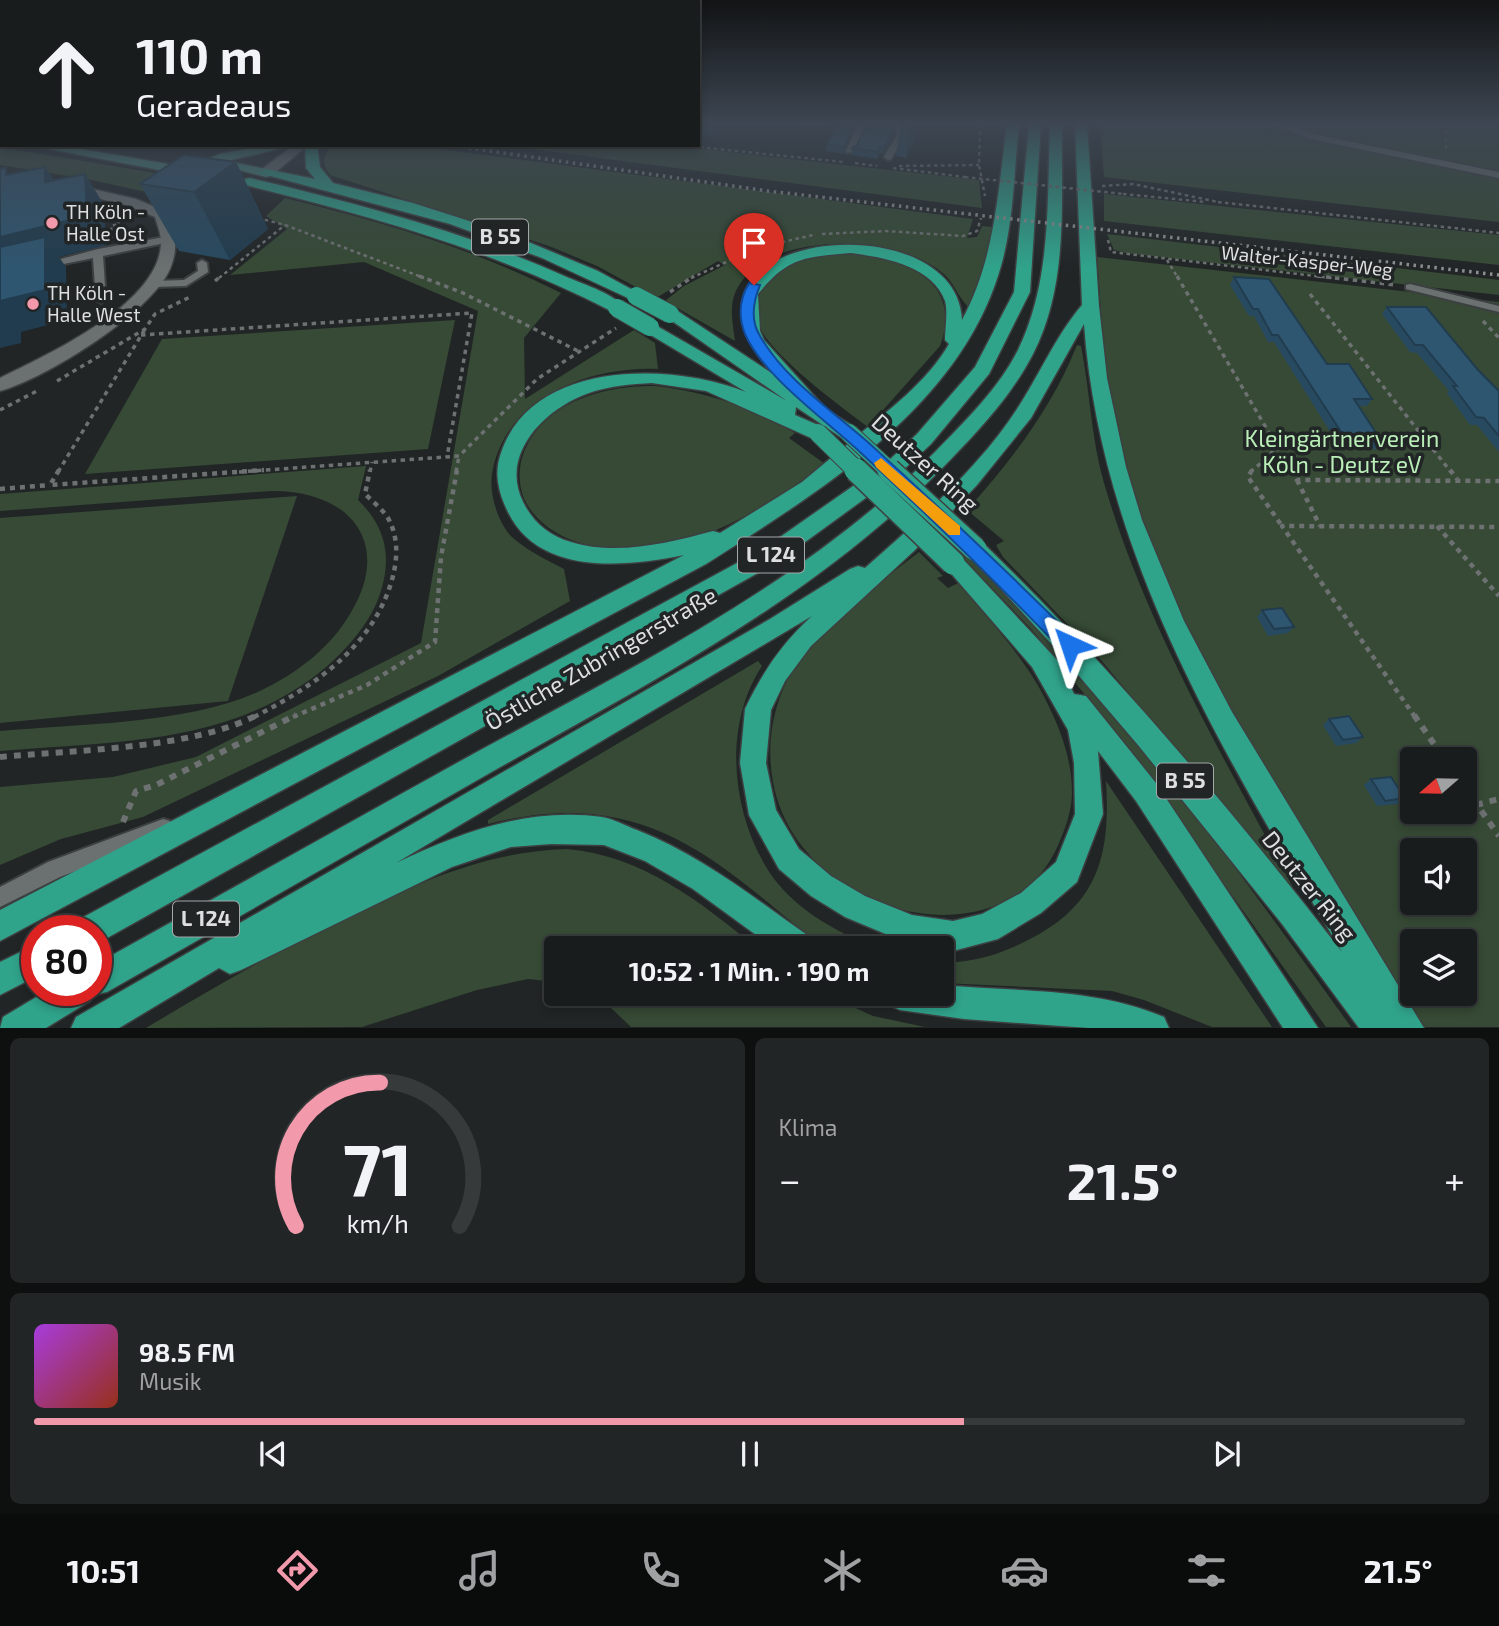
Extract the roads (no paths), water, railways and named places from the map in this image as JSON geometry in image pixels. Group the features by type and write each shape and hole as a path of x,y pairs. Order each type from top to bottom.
{"highway":[{"path":"317,172 328,186"},
{"path":"824,423 714,388 676,379 636,377 601,382 543,410 524,430 510,452 507,482 514,508 535,533 566,550 603,557 642,557 684,548 754,523 809,487 900,411 950,359 976,309 993,267 1001,231 1008,172"},
{"name":"Östliche Zubringerstraße","path":"112,919 771,555 893,468 954,406 983,370 1022,292 1031,172"},
{"name":"Östliche Zubringerstraße","path":"112,972 692,647 791,582 888,510 930,472 999,395 1025,351 1045,303 1053,172"},
{"path":"1083,172 1090,306 1104,416 1134,528 1216,711 1360,956 1408,1027"},
{"name":"Deutzer Ring","path":"266,173 328,186 478,229 636,296 670,314 824,423 964,556 1037,610 1102,680 1322,946 1379,1027"},
{"name":"Deutzer Ring","path":"244,188 294,193 464,242 535,269 620,316 650,327 779,402 824,423"},
{"path":"824,423 752,335 747,316 748,300 754,285 782,261 825,250 861,248 906,259 930,272 947,291 957,312 956,333 950,359"},
{"name":"L 124","path":"88,1027 778,626 907,544 970,480 1024,414 1070,330 1090,306"},
{"name":"L 124","path":"0,926 698,558 754,523"},
{"path":"907,544 803,639 776,673 758,709 753,763 763,815 789,859 821,886 855,907 912,930 953,936 986,928 1031,903 1067,872 1090,814 1087,763 1080,728 1041,660"},
{"name":"Deutzer Ring","path":"964,556 1041,660 1146,792 1302,1027"},
{"path":"88,1027 409,872 447,855 511,833 604,831 654,851 703,879 782,936"},
{"path":"0,979 21,968"},
{"path":"954,1004 1082,1009 1153,1027"},
{"path":"14,1027 51,1006"}],"main road":[{"name":"Deutzer Ring","path":"166,172 244,188"},
{"name":"Deutzer Ring","path":"261,172 266,173"}],"street":[{"path":"244,188 266,173"},
{"path":"55,186 131,202 162,215 178,211"},
{"path":"0,384 86,337 136,304 164,270 170,239 162,215"}],"lane":[{"path":"37,267 170,239"},
{"path":"98,253 101,300"},
{"path":"153,284 187,283 203,272 202,263"},
{"path":"1410,287 1499,309"},
{"path":"0,897 55,869 236,803"}],"railway":[{"path":"636,172 768,191 1499,275"}],"place":[{"name":"TH Köln - Halle Ost","path":"52,223"},
{"name":"TH Köln - Halle West","path":"33,304"}],"park label":[{"name":"Kleingärtnerverein Köln - Deutz eV","path":"1342,452"}]}
